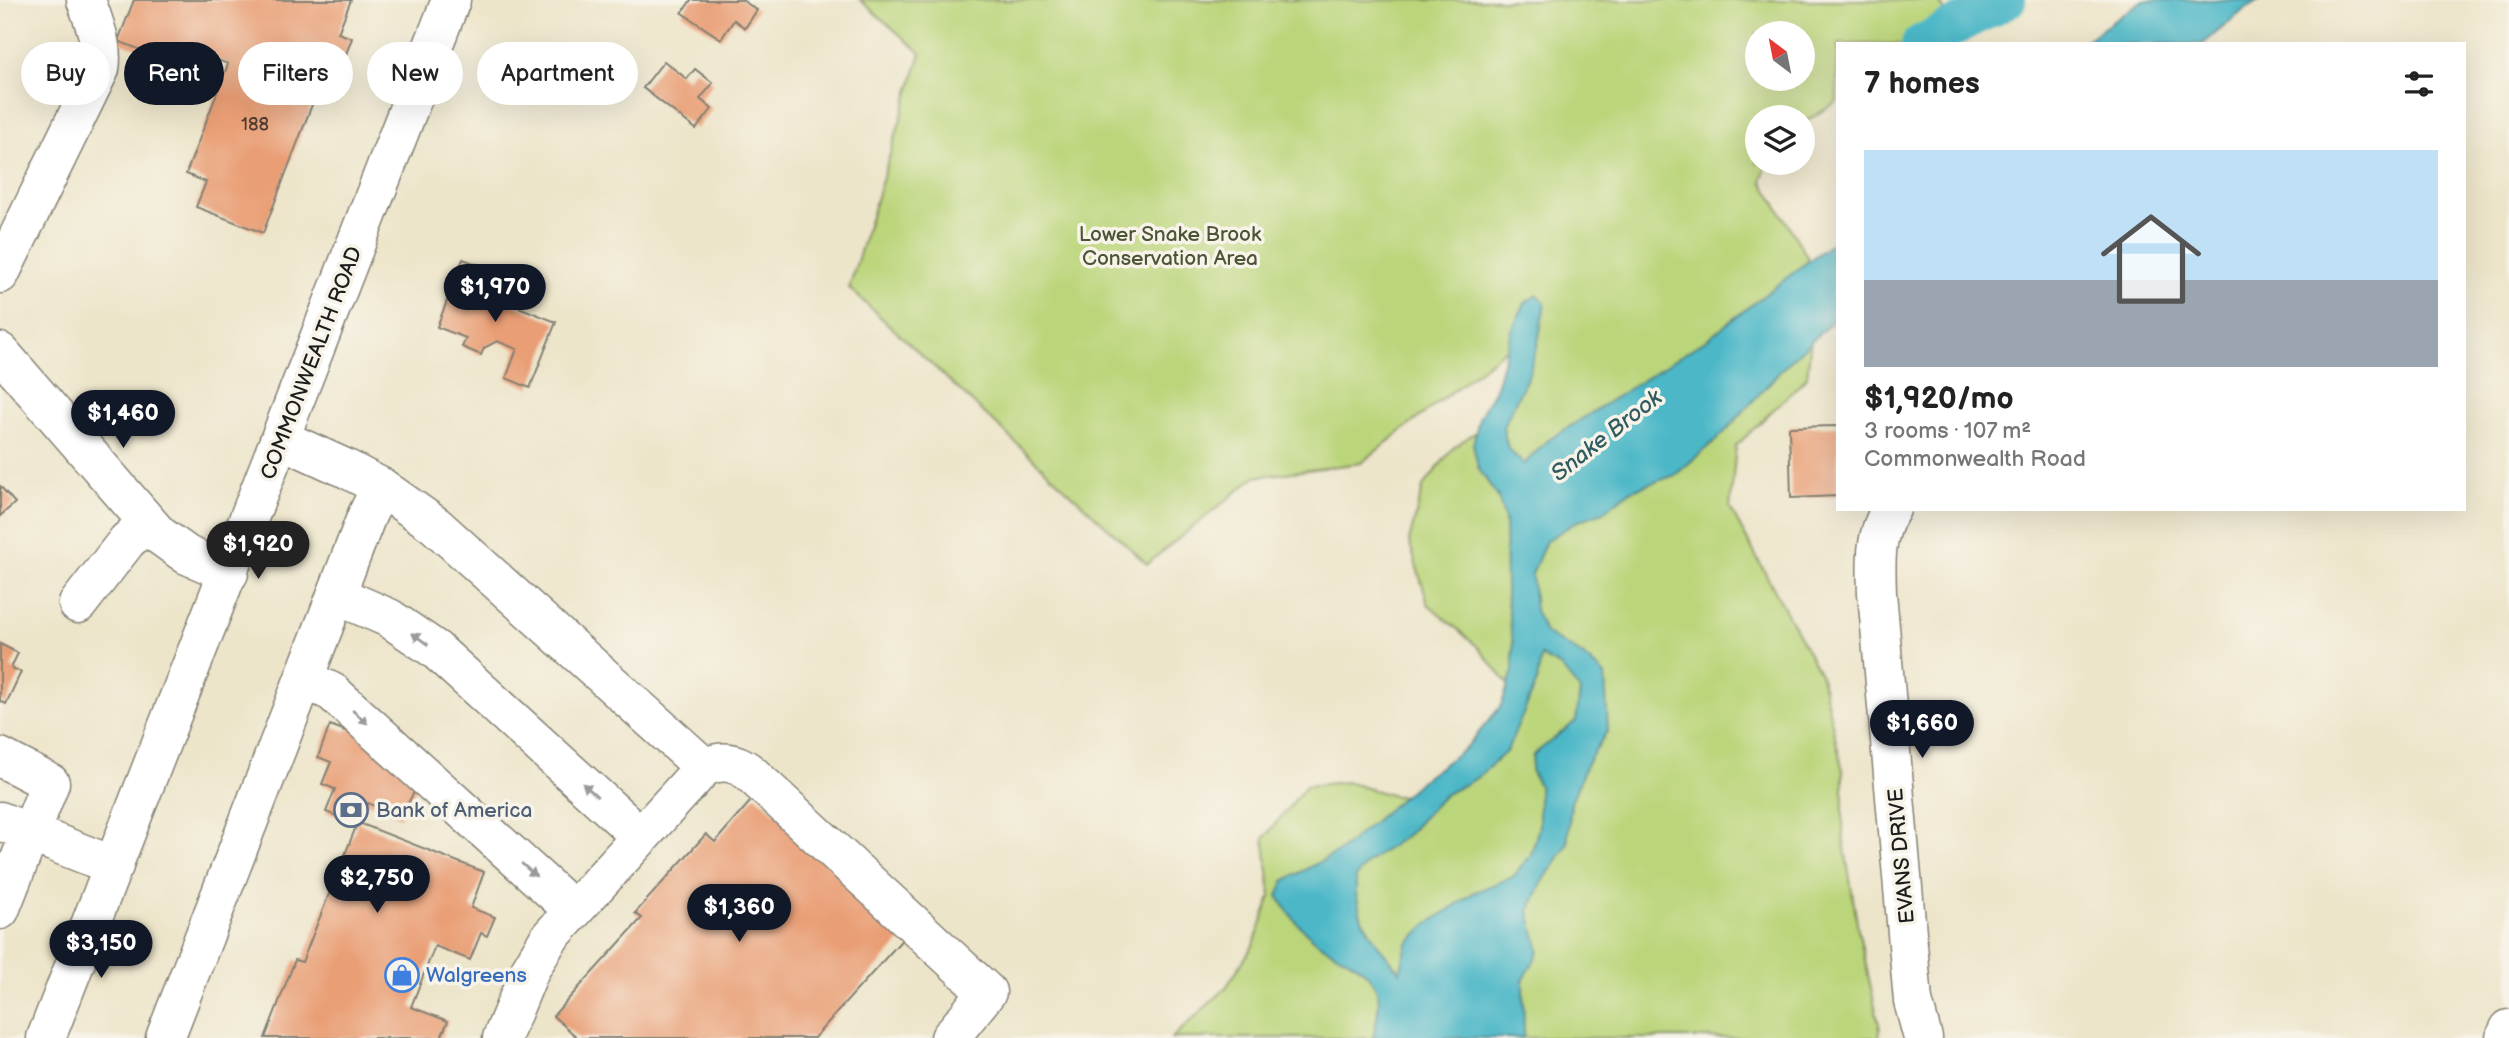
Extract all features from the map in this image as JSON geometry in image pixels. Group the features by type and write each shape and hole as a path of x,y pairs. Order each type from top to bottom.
{"main road":[{"path":"0,274 100,69 100,43 86,0"},
{"name":"COMMONWEALTH ROAD","path":"46,1038 451,0"},
{"path":"0,352 147,523 171,545 229,573"},
{"path":"281,439 381,487 435,525 704,767"},
{"path":"165,1038 366,516 381,487"},
{"name":"EVANS DRIVE","path":"1890,511 1882,523 1875,551 1877,593 1913,1000 1923,1038"},
{"path":"78,604 127,541 147,523"},
{"path":"336,595 389,618 436,650 640,836"},
{"path":"304,679 332,692 573,910"},
{"path":"0,757 50,783 15,827 0,910"},
{"path":"502,1038 538,954 573,910 704,767 727,762 749,772 987,992 950,1038"},
{"path":"15,827 114,866"},
{"path":"2505,1038 2509,1029"}],"green space":[{"name":"Lower Snake Brook Conservation Area","path":"860,0 1938,0 1947,15 1935,37 1929,42 1836,42 1836,103 1815,116 1815,105 1745,105 1745,175 1764,175 1762,181 1818,275 1807,377 1736,446 1730,508 1821,676 1843,771 1843,836 1858,929 1880,1029 1879,1038 1172,1038 1225,989 1254,944 1271,896 1264,838 1306,786 1346,782 1394,796 1444,795 1526,706 1478,647 1428,604 1409,541 1423,487 1453,448 1512,406 1529,331 1361,463 1255,477 1147,564 849,288 921,53"}],"water":[{"path":"2143,0 2260,0 2246,8 2205,42 2084,42"},
{"name":"Snake Brook","path":"1836,240 1836,318 1783,368 1722,435 1675,475 1632,490 1603,512 1578,521 1546,541 1532,574 1535,610 1545,633 1580,653 1605,675 1608,730 1586,765 1571,803 1567,845 1542,883 1529,911 1539,951 1523,981 1522,1038 1373,1038 1379,1004 1378,994 1368,975 1305,932 1278,896 1284,881 1340,851 1423,779 1466,748 1501,706 1513,671 1513,643 1506,595 1505,520 1498,497 1478,468 1473,444 1479,418 1496,387 1512,330 1525,303 1537,295 1545,303 1538,343 1528,376 1503,427 1508,449 1524,464 1547,441 1707,339","holes":["1541,656 1561,667 1580,691 1576,721 1533,755 1531,770 1539,786 1539,826 1531,855 1513,877 1475,892 1426,925 1407,944 1400,972 1362,919 1356,894 1356,877 1367,863 1408,834 1444,795 1477,778 1507,751 1537,682"]}],"building":[{"path":"134,0 351,0 338,33 352,38 351,42 238,42 238,105 312,105 263,233 196,207 206,182 186,174 212,105 224,105 224,74 228,64 224,62 224,42 124,43 118,41"},
{"path":"691,0 742,0 757,10 745,28 734,20 721,39 682,13"},
{"path":"664,61 687,79 695,69 713,83 700,99 712,109 696,129 643,88"},
{"path":"463,259 485,267 476,290 556,322 530,388 506,378 517,349 497,341 484,348 481,355 462,347 466,338 437,327"},
{"path":"1836,426 1836,496 1791,498 1789,427"},
{"path":"0,486 15,503 0,516"},
{"path":"0,644 18,653 11,668 21,672 6,704 0,701"},
{"path":"330,725 345,731 354,727 417,787 400,817 368,803 359,823 484,872 471,908 495,917 487,936 481,933 470,960 435,946 411,1007 448,1021 441,1038 265,1038 295,960 302,962 357,824 326,812 335,789 322,784 331,762 318,757"},
{"path":"756,795 908,933 814,1038 578,1038 553,1016 642,918 635,913 706,834 715,842"}],"waterway":[{"path":"1924,42 2007,0"}],"place":[{"name":"Bank of America","path":"351,810"},
{"name":"Walgreens","path":"402,975"}]}
